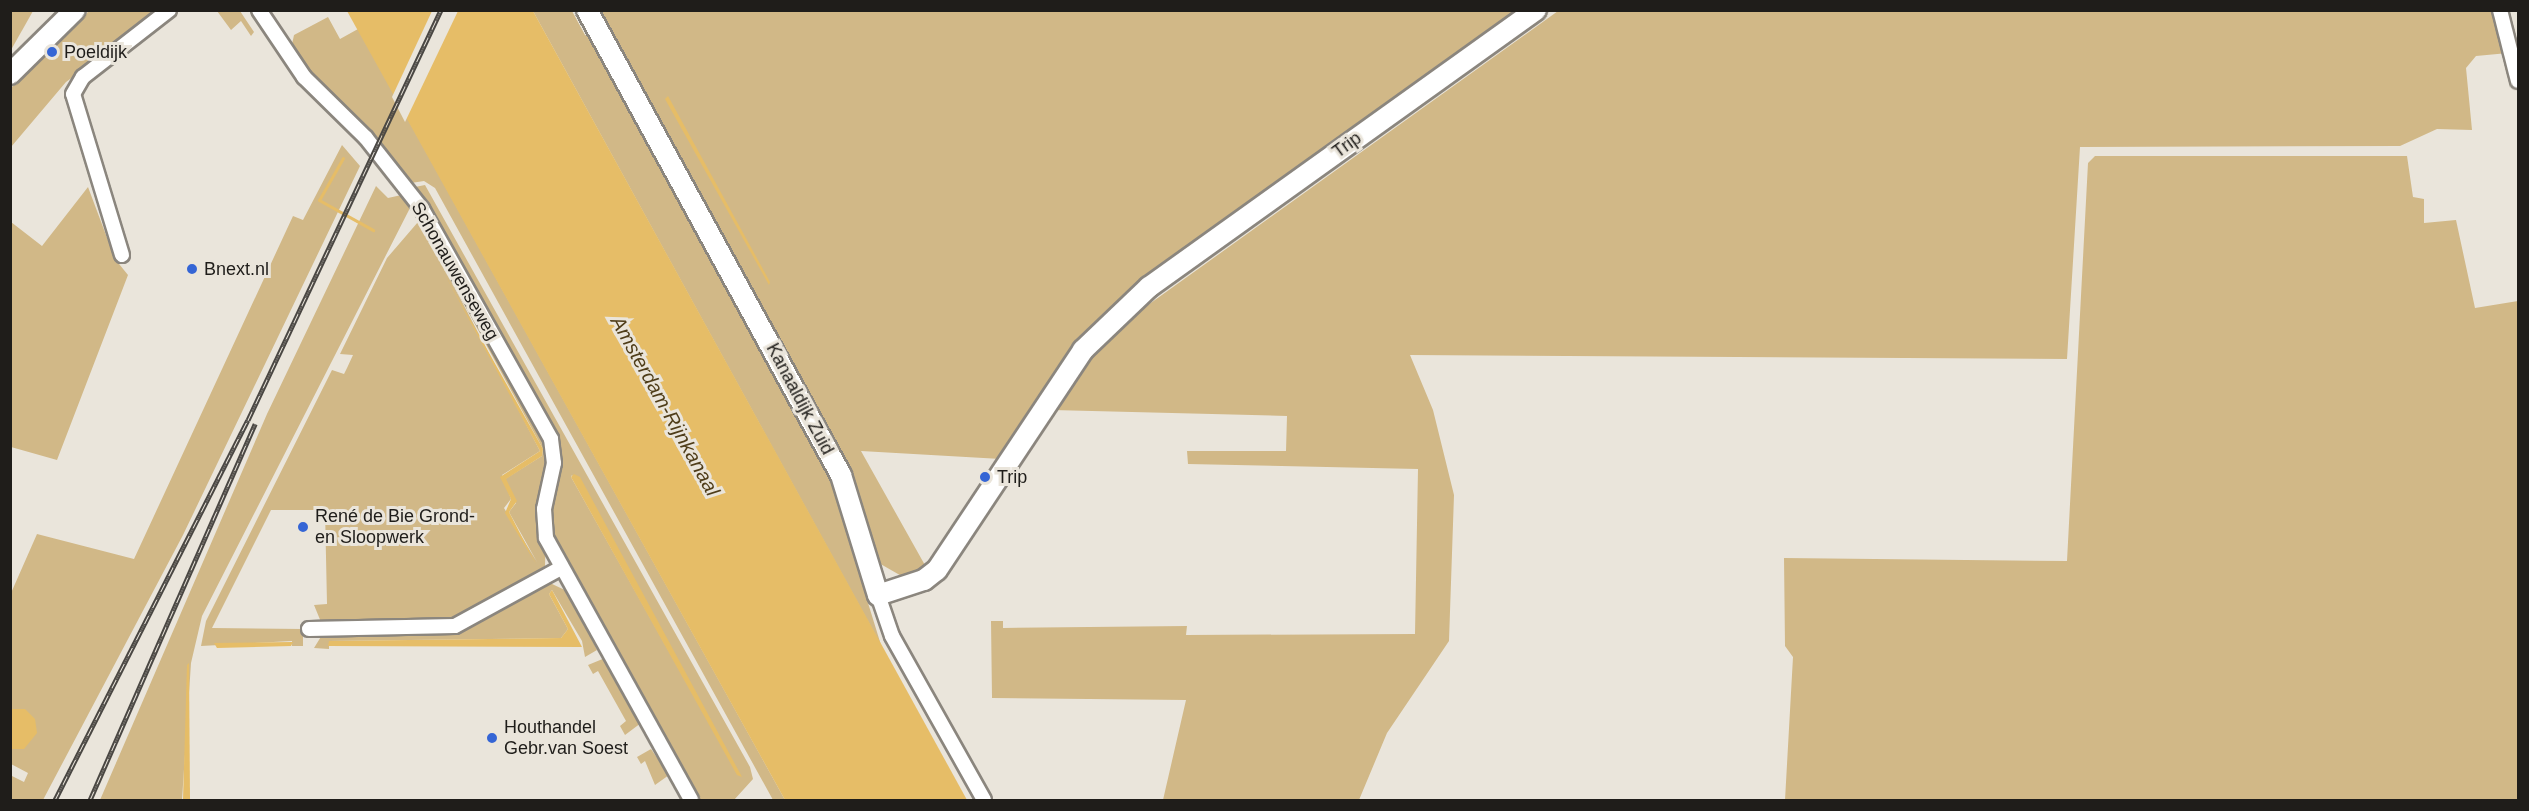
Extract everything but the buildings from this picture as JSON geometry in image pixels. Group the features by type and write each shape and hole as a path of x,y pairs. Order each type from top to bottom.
{"street":[{"path":"10,74 75,10"},
{"path":"122,255 73,94 83,77 169,10"},
{"name":"Schonauwenseweg","path":"259,10 304,77 366,138 422,209 546,430 554,463 544,526 561,568 691,801"},
{"name":"Kanaaldijk Zuid","path":"587,10 841,475 892,636 984,801"},
{"name":"Trip","path":"878,595 924,580 937,570 1083,350 1149,287 1536,10"},
{"path":"2500,10 2518,81"},
{"path":"309,629 455,626 561,568"}],"shaded area":[{"path":"10,11 33,11 11,50 10,50"},
{"path":"89,11 163,11 66,82 11,147 11,88"},
{"path":"217,11 240,11 254,32 251,36 241,21 231,30"},
{"path":"533,11 572,11 585,35 595,38 621,86 632,115 827,470 881,645"},
{"path":"592,11 1524,11 1157,275 1001,459 861,451 926,567 905,578 877,562"},
{"path":"1558,11 2497,11 2508,53 2476,56 2466,68 2472,130 2437,129 2400,146 2080,147 2067,359 1410,355 1433,410 1454,495 1449,641 1387,733 1359,800 1163,800 1186,700 992,698 991,621 1003,621 1003,628 1187,626 1186,635 1415,634 1418,469 1188,464 1187,451 1286,451 1287,416 1052,410 1087,362 1134,315"},
{"path":"328,17 340,39 358,29 785,800 773,800 435,188 424,181 411,183 291,49 294,35"},
{"path":"342,145 360,166 183,535 43,800 11,800 10,775 24,782 28,773 11,764 11,593 37,534 134,559 293,216 303,220"},
{"path":"2095,156 2407,156 2413,197 2424,199 2424,223 2456,220 2475,308 2518,301 2518,800 1785,800 1793,657 1785,646 1784,558 2067,561 2088,163"},
{"path":"425,185 750,767 753,779 734,800 696,800 555,546 548,521 560,465 415,187","holes":["572,475 740,778 571,477"]},
{"path":"376,186 388,198 406,194 410,208 202,616 191,663 182,800 100,800 267,414"},
{"path":"88,187 115,259 128,275 57,460 11,447 11,222 42,246"},
{"path":"418,222 423,223 548,449 545,566 457,620 321,622 314,605 327,604 325,510 271,510 212,628 303,629 303,646 292,646 292,641 201,646 206,621 332,370 344,374 347,368 353,355 340,354 387,258","holes":["447,273 543,449 542,456 505,479 516,503 509,512 537,562 504,508 511,499 502,475 540,451"]},
{"path":"550,583 569,592 597,650 585,657 582,641 552,590 549,594 568,629 561,638 329,641 329,649 314,648 322,635 464,629"},
{"path":"605,658 641,723 625,735 620,726 626,721 598,671 593,674 588,665"},
{"path":"651,749 669,775 655,785 645,761 641,764 637,757"}],"water":[{"name":"Amsterdam-Rijnkanaal","path":"347,11 533,11 967,800 785,800"},
{"path":"668,96 770,282 769,285 665,99"},
{"path":"444,273 543,449 542,456 506,479 517,501 509,512 536,564 505,513 511,499 500,477 540,451"},
{"path":"574,474 580,477 742,777 737,775 571,477"},
{"path":"552,590 582,647 328,646 329,641 561,638 568,629 549,594"},
{"path":"293,642 291,646 217,648 214,643"},
{"path":"189,663 190,800 183,800 187,665"},
{"path":"11,709 25,709 35,719 37,733 24,749 11,749"}],"pier":[{"path":"432,11 458,11 405,122 392,97"}],"waterway":[{"path":"343,158 319,200 373,230"}],"railway":[{"path":"55,800 248,420 441,10"},
{"path":"90,800 255,424"}],"place":[{"name":"Poeldijk","path":"52,52"},
{"name":"Bnext.nl","path":"192,269"},
{"name":"Trip","path":"985,477"},
{"name":"René de Bie Grond- en Sloopwerk","path":"303,527"},
{"name":"Houthandel Gebr.van Soest","path":"492,738"}]}
